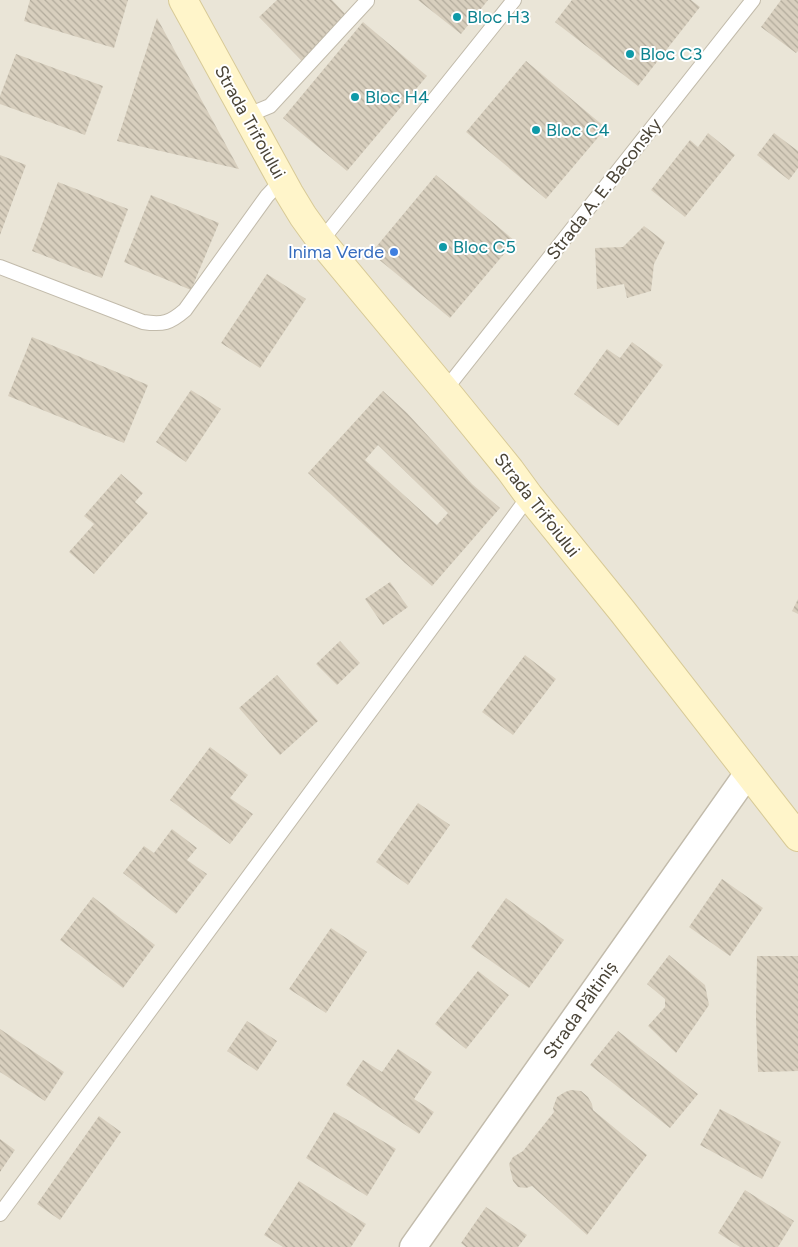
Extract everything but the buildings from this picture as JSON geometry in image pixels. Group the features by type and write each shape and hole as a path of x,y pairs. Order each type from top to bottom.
{"street":[{"name":"Strada Trifoiului","path":"184,0 282,180 303,216 321,241 450,384 529,496 623,612 798,837"},
{"name":"Strada Păltiniș","path":"413,1247 748,773"}],"lane":[{"path":"321,241 514,0"},
{"name":"Strada A. E. Baconsky","path":"450,384 753,0"},
{"path":"246,116 270,106 367,1"},
{"path":"0,267 143,322 157,324 168,322 185,310 267,196 282,180"},
{"path":"0,1214 529,496"}],"shaded area":[{"path":"0,0 798,0 798,1247 0,1247"}],"place":[{"name":"Bloc H3","path":"457,17"},
{"name":"Bloc C3","path":"630,54"},
{"name":"Bloc H4","path":"355,97"},
{"name":"Bloc C4","path":"536,130"},
{"name":"Bloc C5","path":"443,247"},
{"name":"Inima Verde","path":"394,252"}]}
